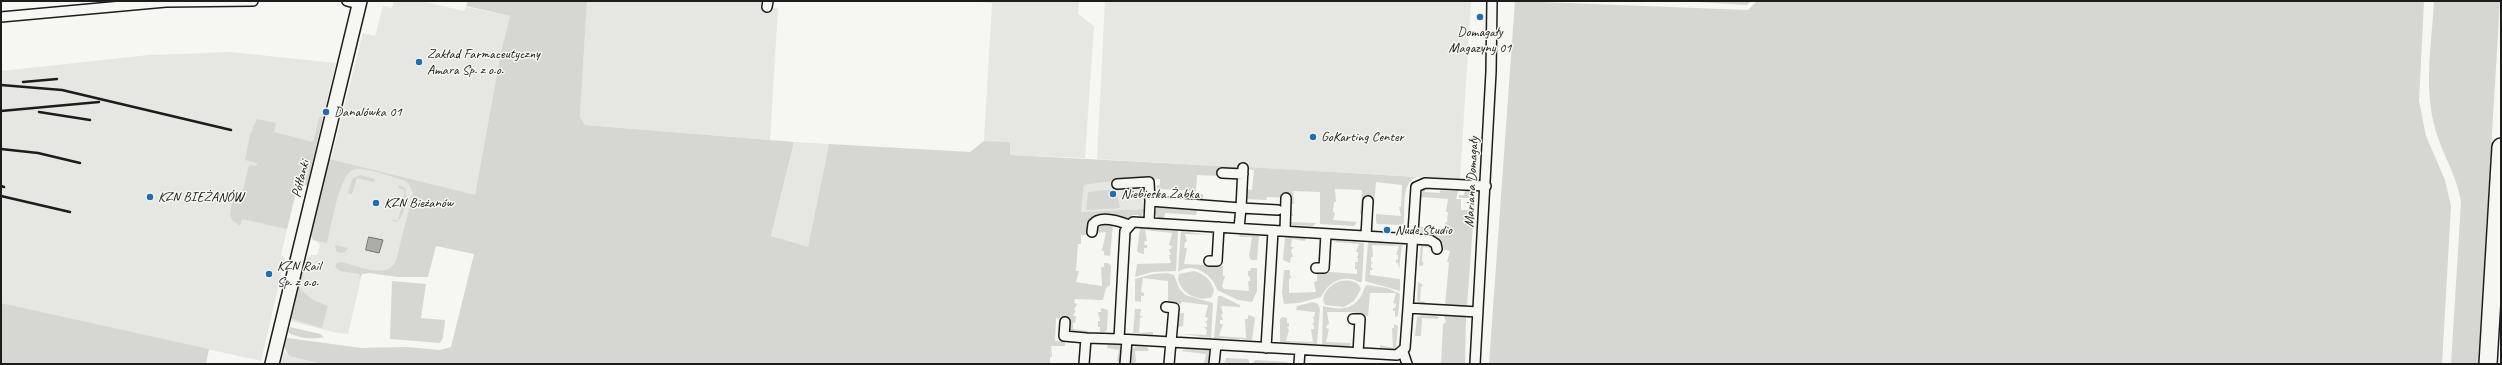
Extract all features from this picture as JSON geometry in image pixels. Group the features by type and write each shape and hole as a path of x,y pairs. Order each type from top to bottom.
{"highway":[{"path":"2488,364 2501,147"}],"street":[{"path":"1,17 166,2 253,1"},
{"name":"Mariana Domagały","path":"1475,364 1486,186 1492,1"},
{"name":"Półłanki","path":"272,364 355,2"},
{"path":"1222,173 1243,171 1239,228"},
{"path":"1117,184 1152,182 1149,223"},
{"path":"1065,322 1064,336 1395,355 1402,352 1406,346 1415,192 1418,185 1427,183 1486,186"},
{"path":"1285,231 1286,198"},
{"path":"1150,201 1278,210"},
{"path":"1366,236 1368,201"},
{"path":"1092,232 1093,224 1098,220 1114,221 1129,225 1136,222 1432,240 1437,249"},
{"path":"1125,364 1123,339 1126,231 1129,225"},
{"path":"1217,261 1219,227"},
{"path":"1266,348 1273,231"},
{"path":"1324,268 1326,234"},
{"path":"1169,364 1174,308"},
{"path":"1408,308 1478,312"},
{"path":"1358,353 1361,319"},
{"path":"1084,364 1086,338"},
{"path":"1214,364 1216,345"},
{"path":"1299,364 1300,350"},
{"path":"1402,352 1407,364"}],"shaded area":[{"path":"394,1 421,1 464,11 466,7 510,16 501,52 475,195 398,277 369,273 362,274 348,334 333,332 291,321 304,260 311,255 317,255 320,245 311,236 329,159 331,159 363,33 375,36 383,6 392,8"},
{"path":"468,1 587,1 580,117 585,125 794,142 771,236 808,247 829,144 970,152 984,141 1010,142 1010,155 1239,167 1233,169 1221,169 1220,176 1197,175 1196,191 1158,189 1156,186 1160,185 1160,179 1135,178 1084,185 1081,212 1145,209 1141,217 1138,215 1132,215 1129,219 1096,216 1090,220 1088,235 1081,235 1081,244 1078,244 1076,271 1079,271 1076,282 1102,286 1101,267 1104,267 1104,263 1108,263 1111,266 1110,285 1106,288 1103,300 1075,299 1074,303 1077,304 1073,316 1076,316 1075,323 1073,323 1073,329 1089,331 1086,335 1072,333 1063,319 1056,318 1055,341 1065,342 1065,346 1051,346 1052,357 1050,357 1050,364 323,364 289,356 283,345 284,339 288,338 361,348 406,347 440,350 451,347 474,254 436,246 428,277 398,277 369,273 362,274 359,279 360,274 340,271 335,267 337,263 342,262 379,271 392,267 396,261 413,193 409,184 403,180 366,169 355,169 349,172 340,190 327,243 313,240 310,233 329,159 475,195 501,52 510,16 466,6"},
{"path":"587,1 762,1 761,7 778,8 770,140 585,125 580,117"},
{"path":"970,1 1079,1 1078,14 1094,26 1085,158 1010,155 1010,142 984,141 992,3"},
{"path":"1105,1 1471,1 1460,179 1097,159"},
{"path":"1515,1 1748,10 1757,1 2424,1 2419,101 2426,136 2445,180 2451,206 2442,364 1489,364"},
{"path":"1682,1 1751,1 1747,5"},
{"path":"2434,1 2500,1 2478,364 2451,364 2461,202 2456,182 2440,144 2431,109 2429,78"},
{"path":"230,52 336,63 323,117 319,117 313,141 307,185 297,187 281,255 285,258 261,361 1,303 1,71 149,55"},
{"path":"319,117 323,117 307,185 297,187 287,229 242,219 240,226 232,220 230,215 232,201 240,203 249,165 256,166 257,163 245,160 250,135 257,119 276,123 274,132 313,142"},
{"path":"794,142 829,144 808,248 771,237"},
{"path":"1246,167 1417,177 1408,184 1406,190 1404,203 1404,223 1401,225 1377,224 1376,214 1401,216 1399,207 1401,207 1402,185 1376,182 1374,206 1371,206 1363,214 1360,214 1362,190 1335,189 1336,202 1334,202 1333,212 1335,213 1333,220 1357,222 1354,226 1320,224 1320,192 1293,191 1294,204 1292,204 1292,214 1294,216 1291,216 1291,222 1316,223 1313,226 1290,225 1290,198 1267,197 1266,200 1245,199 1245,189 1252,190 1254,170 1246,169"},
{"path":"360,175 375,179 374,182 357,178 352,194 348,193 352,179"},
{"name":"Niebieska Żabka","path":"1115,181 1116,189 1140,186 1145,209 1080,212 1084,185"},
{"path":"398,185 405,188 406,196 405,207 401,217 398,220 405,190 398,188"},
{"path":"1459,188 1456,199 1461,199 1461,210 1471,210 1472,188 1475,197 1467,306 1445,305 1449,262 1447,262 1450,251 1442,249 1441,243 1437,237 1419,235 1420,227 1447,229 1445,222 1447,222 1448,212 1446,212 1448,199 1421,197 1422,190 1425,189 1425,192 1440,193 1440,190 1456,191"},
{"path":"1459,188 1469,188 1469,198 1459,198 1459,195 1464,195 1465,189"},
{"path":"1116,189 1120,208 1086,210 1088,192"},
{"path":"1183,193 1203,194 1203,202 1183,199"},
{"path":"1157,205 1197,209 1196,215 1165,213 1164,218 1158,218 1155,214"},
{"path":"1101,224 1113,224 1110,256 1104,255 1104,251 1102,251 1106,232 1096,233 1097,226"},
{"path":"1140,228 1178,231 1176,271 1152,272 1135,277 1137,264 1171,263 1169,249 1171,249 1172,246 1169,245 1172,233 1145,230 1147,241 1145,241 1144,245 1147,245 1147,248 1144,248 1144,254 1137,251"},
{"path":"1181,231 1210,235 1185,234 1187,242 1185,242 1184,248 1187,248 1184,264 1223,266 1223,276 1225,276 1222,286 1224,289 1249,291 1248,281 1250,281 1250,277 1248,276 1248,271 1250,271 1251,268 1257,268 1257,291 1252,302 1238,300 1217,290 1215,284 1202,271 1190,268 1178,272"},
{"path":"1240,234 1259,236 1257,260 1251,260 1249,256 1252,237 1239,237"},
{"path":"369,237 383,240 379,253 366,250"},
{"path":"1285,237 1306,238 1305,241 1292,239 1291,247 1294,247 1291,250 1293,257 1291,257 1290,263 1283,260"},
{"path":"1337,240 1364,243 1362,282 1352,279 1341,279 1329,286 1321,297 1299,303 1284,304 1282,293 1284,270 1290,270 1290,276 1292,277 1289,279 1289,293 1316,292 1314,282 1317,281 1317,271 1357,274 1355,262 1358,262 1358,258 1356,258 1358,256 1358,252 1356,252 1359,244 1334,242"},
{"path":"1368,242 1402,245 1399,269 1398,263 1396,263 1398,255 1396,255 1399,246 1372,245 1373,257 1371,257 1371,261 1373,264 1371,263 1371,267 1373,270 1370,270 1370,275 1400,279 1400,291 1365,281"},
{"path":"1421,243 1429,244 1433,248 1423,247 1422,261 1424,264 1419,266"},
{"path":"335,245 348,248 345,252 340,253 336,251"},
{"path":"305,267 300,289 313,300 328,306 322,328 289,318 301,269"},
{"path":"1194,271 1204,275 1209,280 1214,290 1212,297 1201,298 1191,296 1183,289 1178,279 1179,274"},
{"path":"1167,273 1174,275 1179,288 1185,295 1213,303 1211,338 1182,334 1206,335 1207,330 1204,327 1207,327 1205,321 1207,321 1208,318 1205,317 1208,305 1182,302 1181,304 1168,304 1168,281 1143,278 1141,292 1144,293 1144,296 1141,296 1141,302 1135,301 1135,279 1153,274"},
{"path":"392,281 426,284 421,318 445,320 443,338 440,343 390,339"},
{"path":"1340,281 1355,282 1361,289 1354,301 1344,307 1325,305 1324,297 1327,290"},
{"path":"1418,282 1423,285 1421,287 1420,301 1425,302 1425,304 1417,301"},
{"path":"1367,285 1387,288 1400,294 1398,316 1395,317 1395,311 1393,311 1396,304 1393,303 1396,293 1370,293 1368,316 1355,315 1355,312 1327,312 1329,324 1326,328 1329,329 1326,342 1351,343 1350,346 1322,346 1323,306 1334,308 1349,307 1353,305 1362,295"},
{"path":"1218,296 1240,305 1240,307 1221,306 1223,320 1220,320 1220,324 1223,324 1219,336 1246,338 1245,319 1248,319 1248,315 1255,318 1252,340 1214,338"},
{"path":"1313,302 1318,304 1320,309 1317,344 1280,342 1280,319 1282,317 1287,318 1287,323 1289,323 1289,327 1287,327 1289,330 1286,341 1313,342 1311,329 1314,329 1312,323 1314,323 1314,319 1312,317 1314,317 1315,312 1296,310 1297,306"},
{"path":"1,303 209,349 206,364 1,364"},
{"path":"1101,308 1108,310 1107,330 1104,332 1100,332 1100,327 1098,327 1098,321 1100,321 1098,312 1101,312"},
{"path":"1135,309 1141,309 1140,316 1143,316 1140,318 1139,333 1153,332 1153,335 1133,333"},
{"path":"1181,313 1184,313 1183,326 1177,327 1178,316"},
{"path":"1453,314 1466,315 1465,364 1441,364 1443,324 1446,322 1444,316 1453,317"},
{"path":"1422,315 1438,316 1438,319 1422,318 1421,336 1415,336 1417,317"},
{"path":"1394,324 1398,326 1396,347 1393,350 1380,349 1380,345 1393,348 1392,328 1394,328"},
{"path":"290,327 320,334 324,337 310,338 296,336 288,332"},
{"path":"1108,344 1121,345 1121,364 1117,361 1119,350 1107,348"},
{"path":"1136,346 1147,347 1149,351 1135,351 1136,362 1131,364 1132,349"},
{"path":"1186,349 1210,350 1211,364 1204,364 1206,354 1181,351"},
{"path":"284,351 289,356 323,364 280,364"},
{"path":"1226,358 1248,359 1250,364 1224,364"},
{"path":"1255,360 1287,362 1289,364 1252,364"}],"railway":[{"path":"23,82 57,79"},
{"path":"1,85 62,90 231,130"},
{"path":"1,111 99,102"},
{"path":"39,112 90,120"},
{"path":"1,149 38,153 80,163"},
{"path":"1,196 70,212"}],"place":[{"name":"Domagały Magazyny 01","path":"1480,17"},
{"name":"Zakład Farmaceutyczny Amara Sp. z o.o.","path":"419,62"},
{"name":"Danalówka 01","path":"326,112"},
{"name":"GoKarting Center","path":"1313,137"},
{"name":"Niebieska Żabka","path":"1113,194"},
{"name":"KZN BIEŻANÓW","path":"150,197"},
{"name":"KZN Bieżanów","path":"376,203"},
{"name":"Nude Studio","path":"1387,230"},
{"name":"KZN Rail Sp. z o.o.","path":"269,274"}]}
